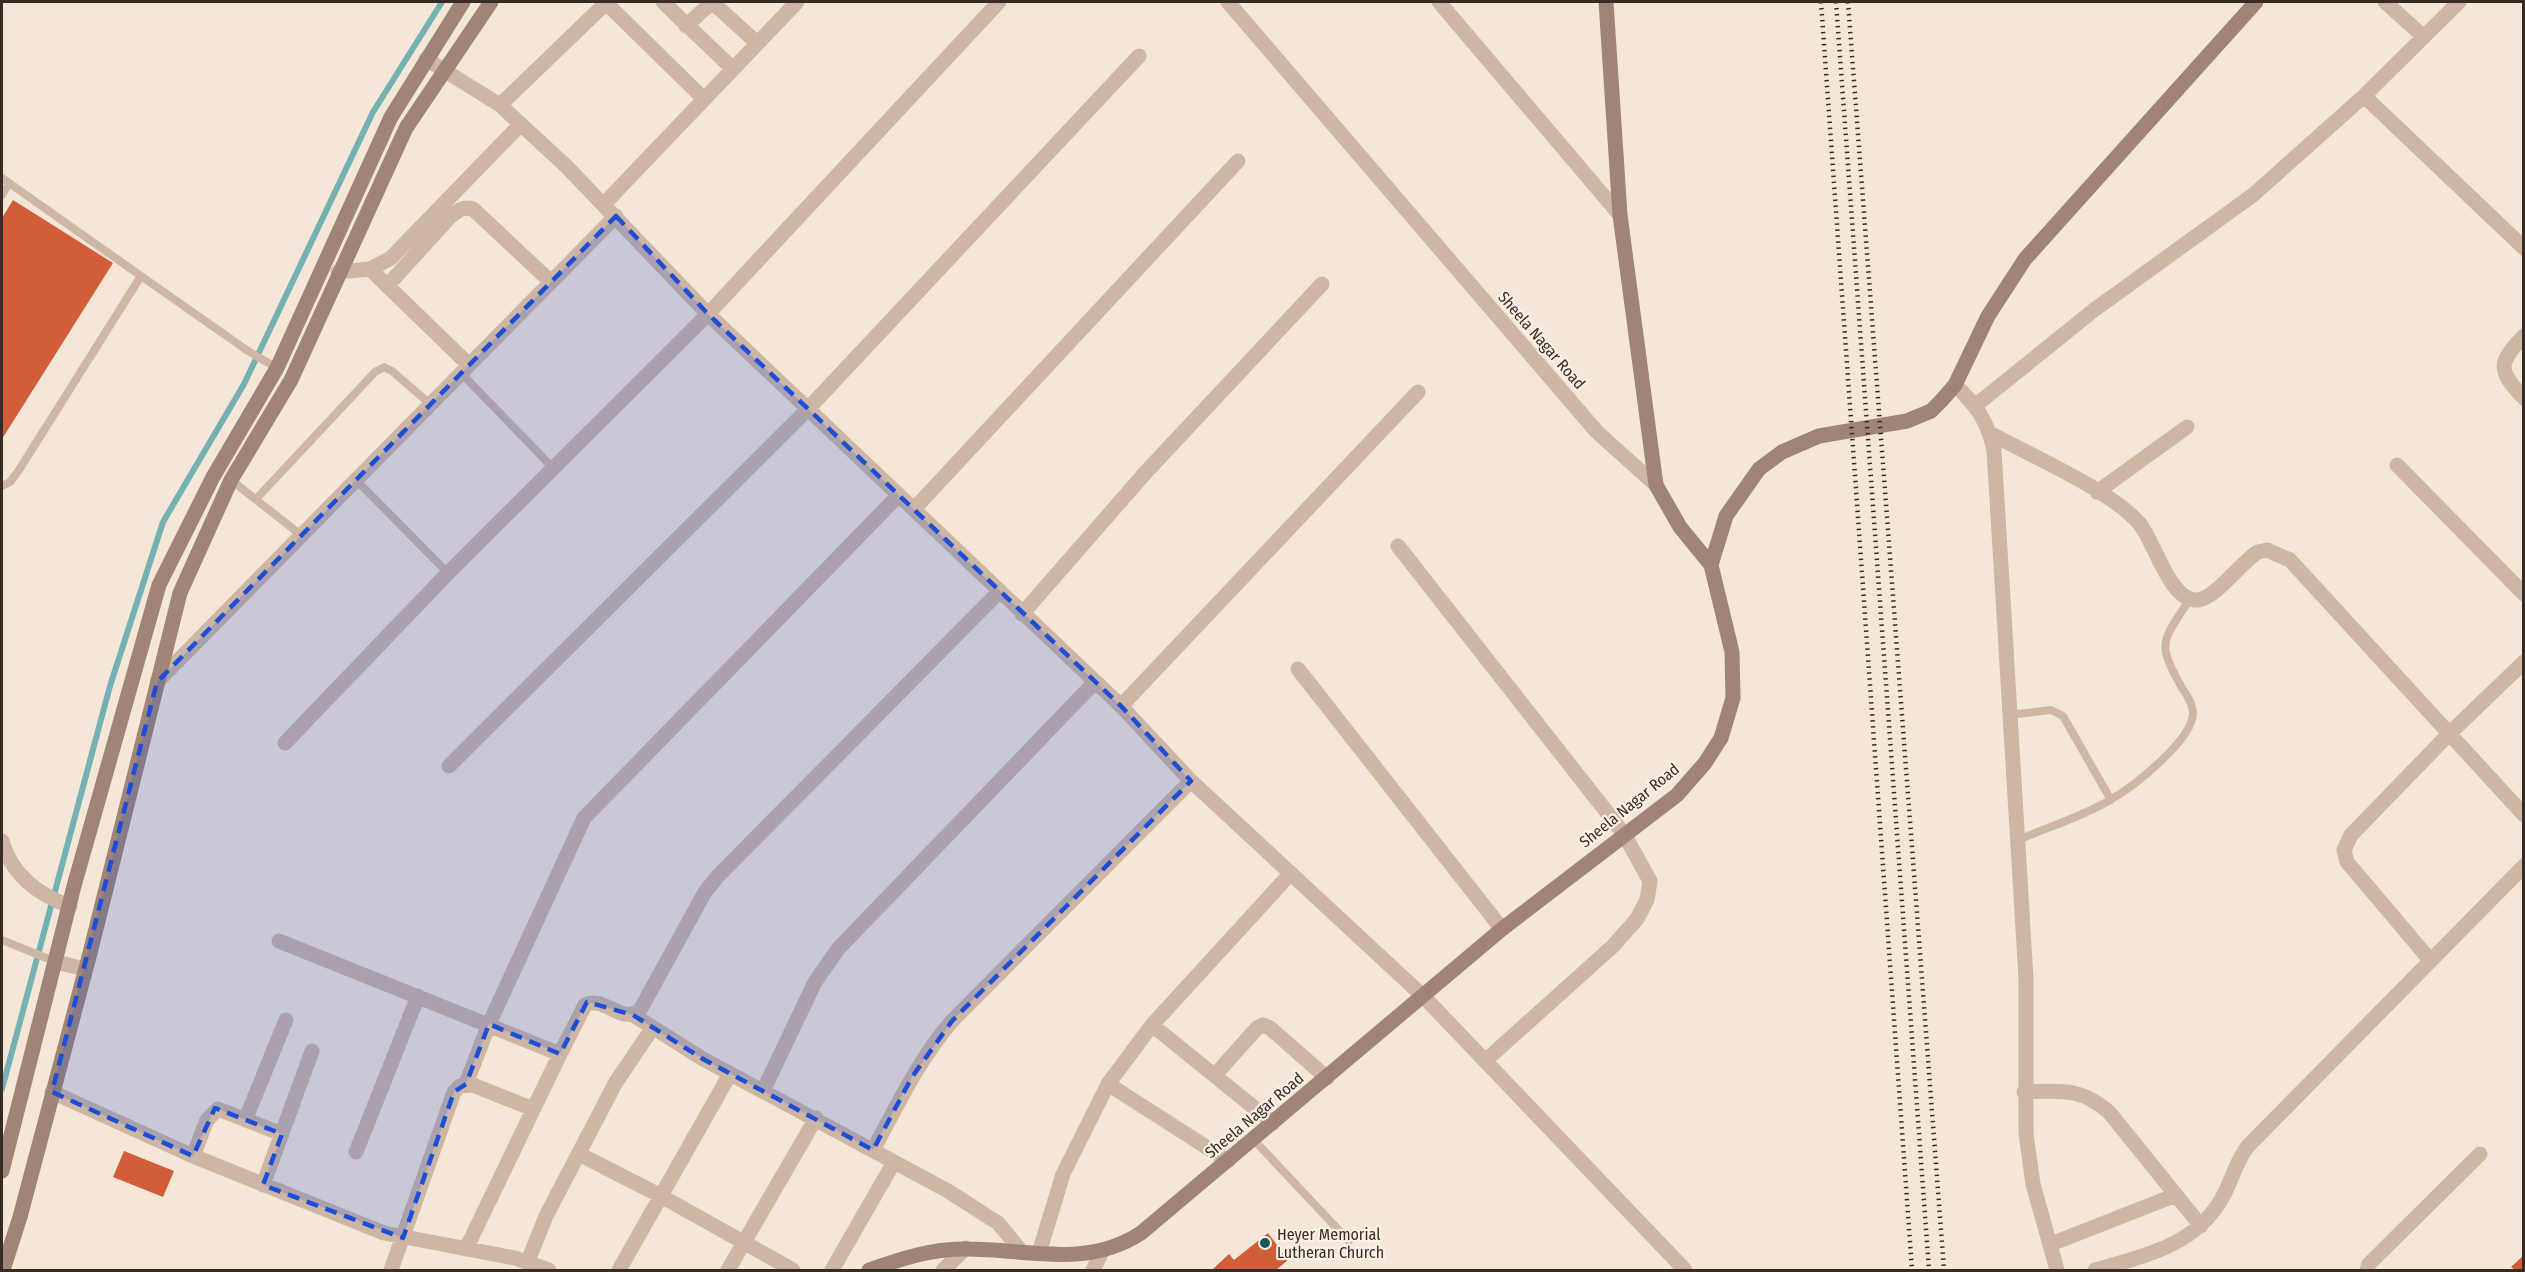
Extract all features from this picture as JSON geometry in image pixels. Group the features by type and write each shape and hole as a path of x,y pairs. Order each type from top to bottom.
{"street":[{"path":"2,1171 51,960 59,902 159,585 213,477 277,368 391,117 463,2"},
{"path":"3,1270 20,1217 85,969 180,593 231,480 291,380 338,272 406,128 492,2"},
{"path":"500,105 607,2 704,99"},
{"path":"663,2 733,69"},
{"path":"686,26 712,2 757,43"},
{"path":"604,204 794,2"},
{"path":"285,743 448,573 708,314 999,2"},
{"name":"Sheela Nagar Road","path":"869,1270 923,1254 966,1248 1067,1256 1102,1252 1122,1246 1228,1161 1502,929 1691,781 1721,738 1728,717 1733,687 1732,652 1712,565 1680,528 1656,485 1597,432 1228,2"},
{"path":"1439,2 1620,215"},
{"path":"1606,2 1620,215 1656,485"},
{"path":"1712,565 1726,516 1759,469 1782,452 1819,436 1907,422 1931,411 1955,385 1988,316 2025,260 2256,2"},
{"path":"2385,2 2424,37"},
{"path":"1976,405 2094,310 2253,195 2364,96 2459,2"},
{"path":"449,766 807,410 1139,56"},
{"path":"426,59 500,105 521,124 604,204 708,314 807,410 1120,706 1191,781 1424,997 1685,1270"},
{"path":"2364,96 2523,246"},
{"path":"338,272 370,269 390,258 521,124"},
{"path":"914,509 1238,161"},
{"path":"387,285 450,218 461,208 467,207 551,282"},
{"path":"156,682 616,216"},
{"path":"370,269 465,369"},
{"path":"1022,614 1146,472 1322,284"},
{"path":"2523,336 2503,361 2503,371 2507,381 2523,398"},
{"path":"1955,385 1976,405 1990,433 1994,450 2027,1004 2024,1092 2026,1134 2033,1184 2057,1270"},
{"path":"1120,706 1418,392"},
{"path":"2097,492 2187,427"},
{"path":"1990,433 2121,507 2141,526 2172,583 2190,599 2199,600 2212,592 2258,552 2267,550 2279,553 2290,560 2523,815"},
{"path":"2397,465 2523,594"},
{"path":"391,1270 454,1092 466,1084 489,1024 584,818 899,495"},
{"path":"1398,546 1624,834 1650,881 1647,900 1637,919 1613,946 1485,1061"},
{"path":"466,1249 585,1005 598,1003 623,1015 633,1015 640,1010 705,892 718,876 999,592"},
{"path":"2430,960 2348,862 2344,850 2352,835 2449,734 2523,662"},
{"path":"1298,669 1502,929"},
{"path":"763,1090 815,982 838,949 1095,682"},
{"path":"873,1150 912,1077 935,1040 1191,781"},
{"path":"2,841 18,873 59,902"},
{"path":"2095,1270 2167,1249 2201,1226 2225,1194 2240,1156 2248,1146 2523,866"},
{"path":"1039,1253 1063,1174 1108,1084 1152,1025 1291,873"},
{"path":"279,941 560,1054"},
{"path":"51,960 85,969"},
{"path":"356,1152 418,996"},
{"path":"633,1015 652,1029 730,1074 816,1118 998,1223 1022,1252"},
{"path":"246,1118 286,1020"},
{"path":"1152,1025 1273,1123"},
{"path":"1215,1076 1257,1028 1263,1025 1270,1028 1327,1078"},
{"path":"528,1261 546,1216 624,1067 652,1029"},
{"path":"263,1185 312,1051"},
{"path":"619,1270 730,1074"},
{"path":"466,1084 533,1109"},
{"path":"1108,1084 1228,1161"},
{"path":"52,1092 193,1156 368,1228 403,1238 528,1261 549,1270"},
{"path":"2024,1092 2080,1092 2096,1100 2109,1112 2201,1226"},
{"path":"193,1156 212,1112 225,1109 282,1134"},
{"path":"728,1270 816,1118"},
{"path":"579,1154 662,1196 793,1270"},
{"path":"2367,1270 2369,1264 2480,1154"},
{"path":"832,1270 894,1162"},
{"path":"2050,1244 2176,1195"},
{"path":"944,1270 966,1248"},
{"path":"1093,1270 1102,1252"}],"lane":[{"path":"2,195 5,180 248,351 277,368"},
{"path":"2,486 10,482 19,470 141,276"},
{"path":"257,498 375,372 384,368 392,370 430,404"},
{"path":"465,369 553,468"},
{"path":"231,480 257,498 301,535"},
{"path":"356,480 448,573"},
{"path":"2018,840 2111,800 2172,752 2191,726 2193,712 2191,706 2167,662 2163,646 2166,635 2190,599"},
{"path":"2010,716 2051,710 2063,716 2111,800"},
{"path":"2,940 51,960"},
{"path":"1253,1139 1349,1241"}],"highlighted area":[{"path":"616,216 708,314 1121,706 1191,781 952,1021 912,1077 873,1150 703,1059 633,1015 587,1002 560,1054 489,1024 466,1084 454,1092 403,1238 263,1185 282,1134 215,1108 193,1156 52,1092 157,682"}],"building":[{"path":"13,200 113,263 2,439 2,218"},
{"path":"124,1151 174,1171 163,1197 113,1177"},
{"name":"Heyer Memorial Lutheran Church","path":"1268,1233 1288,1260 1276,1270 1213,1269 1229,1254 1234,1260"},
{"path":"2524,1255 2524,1270 2515,1270 2511,1267"}],"waterway":[{"path":"2,1089 110,686 163,522 244,384 373,112 442,2"}],"railway":[{"path":"1821,2 1912,1270"},
{"path":"1836,2 1929,1270"},
{"path":"1848,2 1944,1270"}],"place":[{"name":"Heyer Memorial Lutheran Church","path":"1265,1243"}]}
